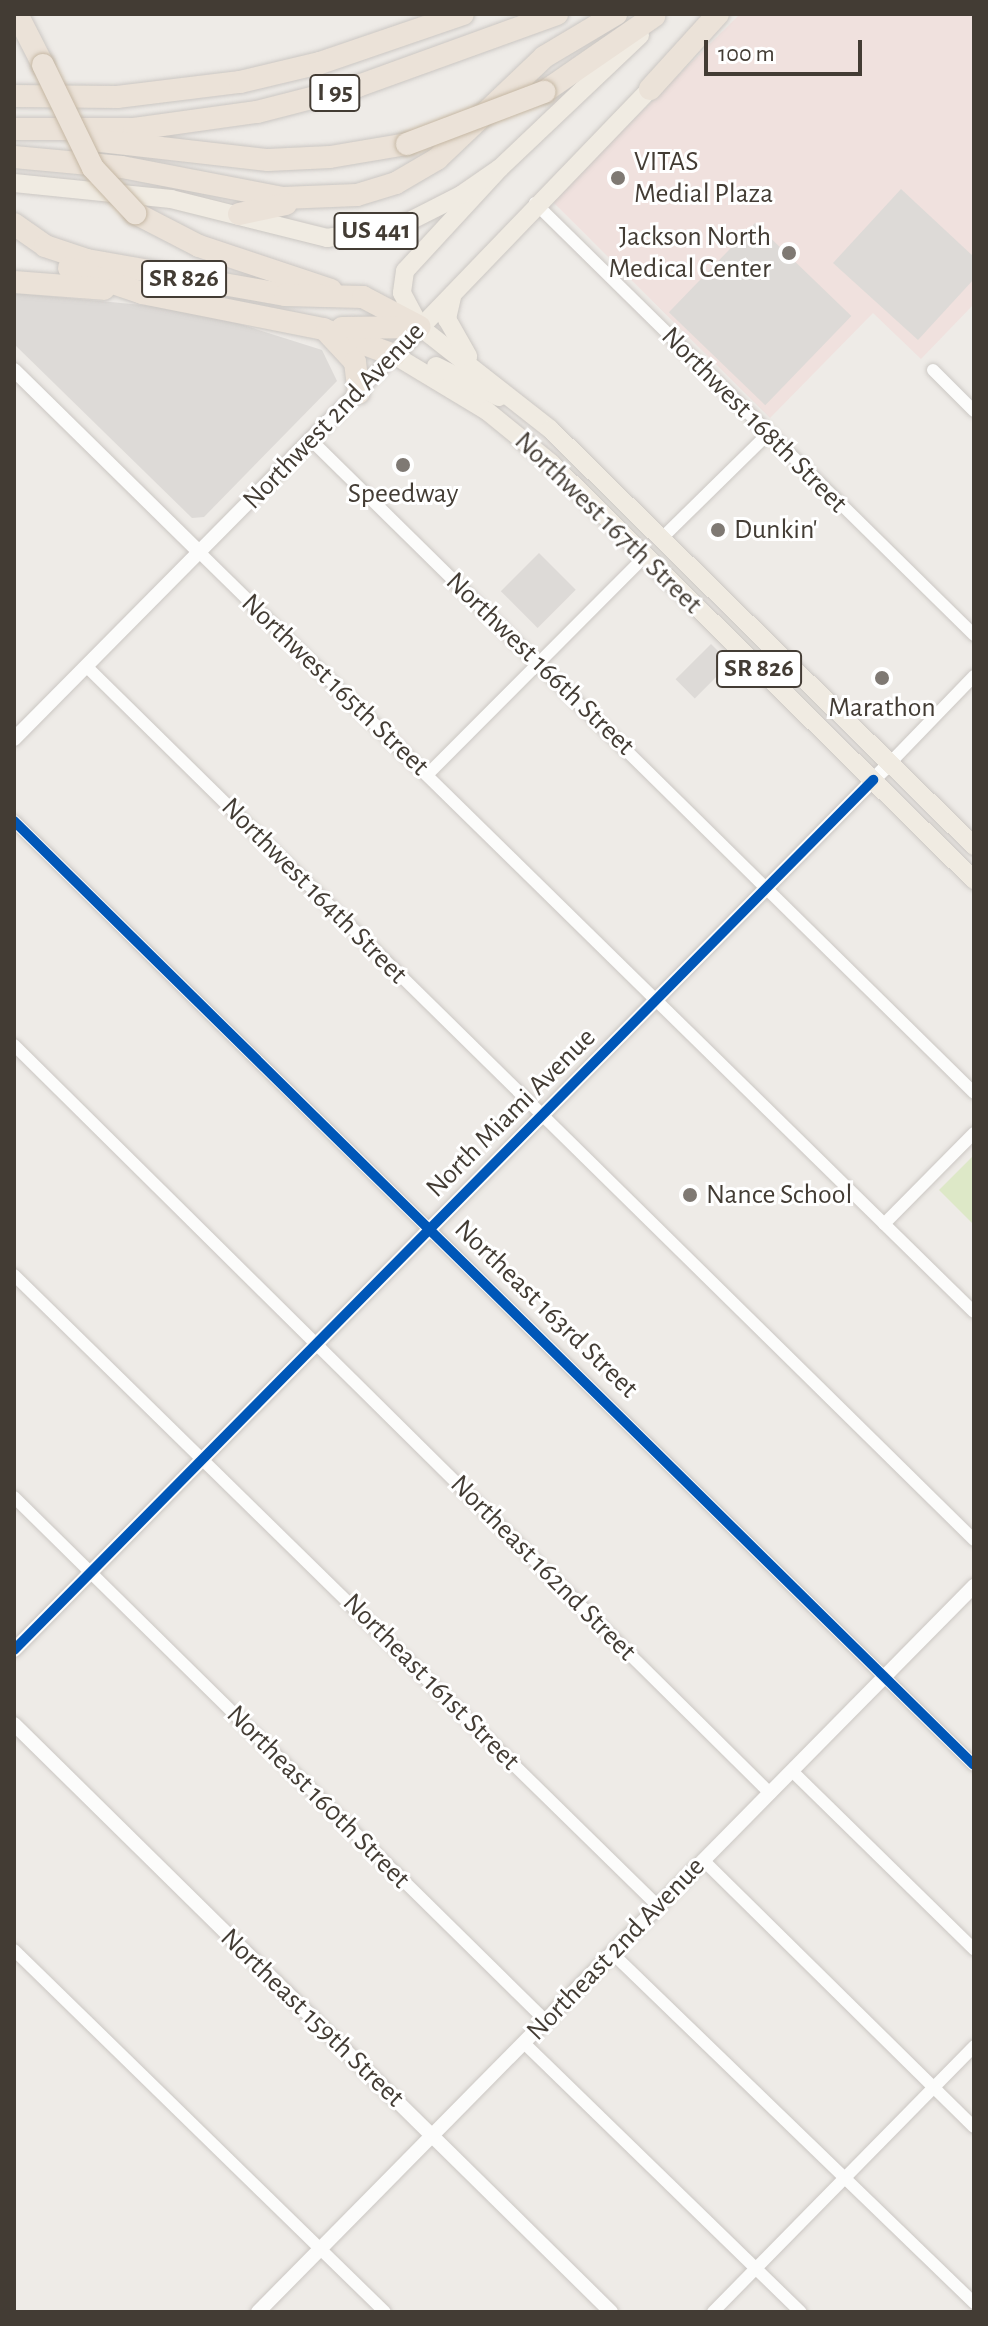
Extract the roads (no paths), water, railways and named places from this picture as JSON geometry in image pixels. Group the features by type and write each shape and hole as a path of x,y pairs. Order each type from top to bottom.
{"highway":[{"path":"17,14 93,168 135,213 199,246 363,297"},
{"path":"358,51 385,29 419,14"},
{"name":"I 95","path":"14,96 117,97 189,90 280,74 358,51 463,14"},
{"name":"I 95","path":"14,129 54,131 191,124 278,108 358,86 557,14"},
{"path":"239,214 315,199 357,195 414,174 451,148 544,57 616,14"},
{"path":"650,89 718,14"},
{"path":"54,131 110,145 259,160 330,157 407,144 544,92 656,15"},
{"path":"14,157 122,167 283,198 315,199"},
{"name":"SR 826","path":"14,224 45,246 130,269 285,295 363,297 420,327"},
{"name":"SR 826","path":"14,243 45,260 142,293 323,329 394,355"},
{"path":"14,282 142,293"},
{"path":"323,329 420,327"},
{"path":"323,329 355,362 359,393"}],"main road":[{"name":"US 441","path":"14,183 135,194 239,214 327,238 398,227 444,205 500,168 656,15"},
{"name":"Northwest 2nd Avenue","path":"394,355 535,203 650,89"},
{"path":"420,327 402,293 405,271 500,168"},
{"path":"455,291 447,319 476,369"},
{"name":"Northwest 167th Street","path":"420,327 531,413 890,763"},
{"path":"394,355 432,364 531,413"},
{"name":"Northwest 167th Street","path":"394,355 445,382 521,437 873,780"},
{"path":"645,556 688,564"},
{"name":"SR 826","path":"890,763 974,846"},
{"name":"SR 826","path":"873,780 974,880"}],"street":[{"name":"Northwest 168th Street","path":"535,203 974,635"},
{"name":"Northwest 2nd Avenue","path":"14,739 394,355"},
{"name":"Northwest 165th Street","path":"14,370 974,1312"},
{"path":"933,370 974,411"},
{"path":"661,539 768,434"},
{"name":"Northwest 166th Street","path":"312,441 974,1093"},
{"path":"427,775 645,556"},
{"name":"Northwest 164th Street","path":"86,666 974,1540"},
{"name":"North Miami Avenue","path":"14,1650 974,676"},
{"name":"Northeast 163rd Street","path":"14,821 974,1765"},
{"name":"Northeast 162nd Street","path":"14,1045 770,1793"},
{"path":"884,1224 974,1133"},
{"name":"Northeast 161st Street","path":"14,1275 658,1906"},
{"name":"Northeast 160th Street","path":"14,1497 546,2021"},
{"name":"Northeast 2nd Avenue","path":"258,2312 974,1586"},
{"name":"Northeast 159th Street","path":"14,1724 611,2312"},
{"path":"792,1771 974,1949"},
{"path":"703,1860 974,2127"},
{"path":"14,1950 385,2312"},
{"path":"612,1953 974,2303"},
{"path":"524,2043 801,2312"},
{"path":"713,2312 974,2046"}],"place":[{"name":"VITAS Medial Plaza","path":"618,178"},
{"name":"Jackson North Medical Center","path":"789,253"},
{"name":"Speedway","path":"403,465"},
{"name":"Dunkin'","path":"718,530"},
{"name":"Marathon","path":"882,678"},
{"name":"Nance School","path":"690,1195"}]}
